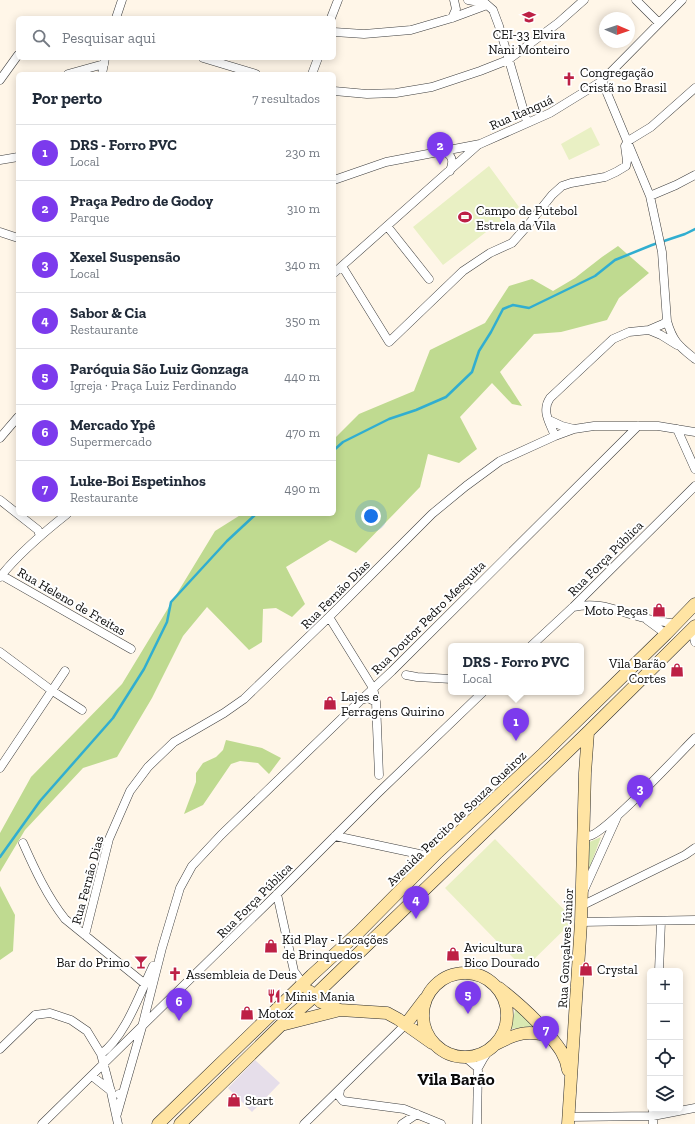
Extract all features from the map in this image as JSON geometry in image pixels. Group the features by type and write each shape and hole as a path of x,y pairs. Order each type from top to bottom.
{"main road":[{"name":"Avenida Percito de Souza Queiroz","path":"158,1124 359,932 437,853 543,754 695,604"},
{"path":"180,1124 281,1025 314,996 588,732 693,627"},
{"path":"629,691 634,681 663,652 666,643 666,634"},
{"name":"Rua Gonçalves Júnior","path":"568,1120 581,922 585,773 588,732"},
{"path":"543,754 560,750 567,752 578,759 582,764 585,773"},
{"path":"406,1024 433,988 445,978 460,974 476,975 490,982 521,1005 538,1021 565,1057 570,1079"},
{"path":"490,982 501,994 506,1014 505,1026 502,1034 491,1047"},
{"path":"303,984 321,1002 340,1010"},
{"path":"433,988 425,1002 423,1018 428,1034 441,1049"},
{"path":"281,1025 340,1010 388,1013 441,1049 452,1055 465,1057 479,1054 519,1033 528,1032 550,1036"}],"street":[{"path":"117,16 122,0"},
{"path":"332,16 338,0"},
{"path":"454,0 456,9"},
{"path":"452,18 456,9 463,0"},
{"path":"471,11 471,0 487,5 493,10 527,122"},
{"path":"336,91 367,94 432,87 480,71 508,60 584,0"},
{"path":"636,0 659,23"},
{"name":"Rua Itanguá","path":"336,179 386,162 480,144 550,113 602,81 682,0"},
{"path":"336,32 364,34 411,30 452,18 487,5"},
{"path":"0,80 16,58"},
{"path":"210,60 249,72"},
{"path":"313,72 317,60"},
{"path":"74,72 105,61"},
{"path":"102,72 105,61"},
{"path":"602,81 650,196 661,249 667,321 669,330 678,346"},
{"path":"342,266 389,342 463,271 490,252 512,243 552,195 562,186 605,177 626,166 627,161 625,146 628,141 651,127 695,88"},
{"path":"336,271 480,144"},
{"path":"443,151 449,154 452,160 450,170"},
{"path":"0,160 16,157"},
{"path":"650,196 676,186 695,175"},
{"path":"387,226 429,279"},
{"path":"0,232 16,237"},
{"path":"555,436 545,407 550,398 613,339 629,332 649,330 667,321"},
{"path":"649,330 661,335 695,359"},
{"path":"0,438 16,419"},
{"path":"549,420 562,426 574,429 594,426 658,426 695,432"},
{"path":"619,426 624,431 624,440"},
{"name":"Rua Doutor Pedro Mesquita","path":"148,986 162,948 180,888 192,866 221,835 392,671 638,426"},
{"name":"Rua Fernão Dias","path":"85,935 109,839 130,791 148,767 174,742 244,699 432,514 466,486 500,461 574,429"},
{"path":"677,429 695,469"},
{"name":"Rua Força Pública","path":"534,643 573,607 695,486"},
{"path":"0,500 16,513"},
{"path":"20,516 38,530 40,536"},
{"path":"1,576 40,536 65,516"},
{"name":"Rua Heleno de Freitas","path":"1,576 131,649"},
{"path":"589,591 592,599 599,605"},
{"path":"573,607 599,605 645,618 676,624"},
{"path":"329,617 373,688 376,702 379,775 378,793"},
{"path":"645,618 666,634"},
{"path":"683,638 695,642 693,627"},
{"path":"0,652 51,690 82,710"},
{"path":"400,663 406,674"},
{"path":"0,768 65,671"},
{"path":"392,671 417,677 448,679"},
{"name":"Rua Força Pública","path":"42,1124 390,781 480,695"},
{"path":"361,700 368,698 376,702"},
{"path":"584,834 589,836 595,834 618,814 695,738"},
{"path":"379,775 390,781"},
{"path":"581,902 618,814"},
{"path":"335,836 424,855 437,853"},
{"path":"23,843 40,881 65,920 148,986"},
{"path":"581,902 685,855 695,848"},
{"path":"685,855 695,854"},
{"path":"277,894 294,972 303,984"},
{"path":"581,922 695,920"},
{"path":"659,968 661,921"},
{"path":"112,1124 117,1115 142,1027 148,986"},
{"path":"101,1054 114,1042 148,986"},
{"path":"0,1049 35,1015 50,1013 71,1020 88,1031 101,1054 118,1124"},
{"path":"304,1124 406,1024"},
{"path":"477,1124 478,1068 491,1047"},
{"path":"465,1057 478,1068"},
{"path":"92,1076 111,1093 123,1093"},
{"path":"340,1090 339,1096 343,1101 404,1109 441,1124"},
{"path":"568,1120 653,1116 695,1108"},
{"path":"402,1124 417,1114"}],"shaded area":[{"path":"255,1060 280,1083 252,1112 228,1088"}],"green space":[{"path":"591,127 600,145 569,160 561,144"},
{"name":"Campo de Futebol Estrela da Vila","path":"489,166 519,207 443,265 413,227"},
{"path":"618,246 649,273 619,298 607,320 561,332 534,334 500,372 522,406 512,404 492,383 460,417 477,449 459,463 428,454 420,487 356,553 330,540 286,567 305,604 292,617 276,608 263,609 262,642 249,650 207,607 183,636 152,698 117,757 83,768 25,830 0,872 0,833 31,777 122,684 215,531 239,516 336,516 336,437 359,414 414,391 430,350 485,323 509,286 532,279 553,291 575,278"},
{"path":"226,740 262,748 281,758 269,774 258,763 240,761 231,764 203,805 184,814 196,782 196,773 203,763 216,757 223,750"},
{"path":"601,837 585,880 587,843"},
{"path":"495,839 574,920 524,969 445,888"},
{"path":"0,886 15,915 13,951 0,960"},
{"path":"516,1007 535,1026 510,1029"}],"waterway":[{"path":"336,448 343,442 389,419 416,410 446,397 472,372 479,351 503,309 513,305 529,308 595,276 615,260 695,229"},
{"path":"0,857 40,801 113,718 144,669 167,622 171,602 227,541 254,516"}],"place":[{"name":"CEI-33 Elvira Nani Monteiro","path":"529,17"},
{"name":"Congregação Cristã no Brasil","path":"569,79"},
{"name":"Praça Pedro de Godoy","path":"440,165"},
{"name":"Campo de Futebol Estrela da Vila","path":"465,217"},
{"name":"Moto Peças","path":"659,610"},
{"name":"Vila Barão Cortes","path":"677,670"},
{"name":"Lajes e Ferragens Quirino","path":"330,703"},
{"name":"DRS - Forro PVC","path":"516,741"},
{"name":"Xexel Suspensão","path":"640,808"},
{"name":"Sabor & Cia","path":"416,919"},
{"name":"Kid Play - Locações de Brinquedos","path":"271,946"},
{"name":"Avicultura Bico Dourado","path":"453,954"},
{"name":"Bar do Primo","path":"141,962"},
{"name":"Crystal","path":"586,969"},
{"name":"Assembleia de Deus","path":"175,974"},
{"name":"Minis Mania","path":"274,996"},
{"name":"Motox","path":"247,1013"},
{"name":"Paróquia São Luiz Gonzaga","path":"468,1014"},
{"name":"Mercado Ypê","path":"179,1021"},
{"name":"Luke-Boi Espetinhos","path":"546,1049"},
{"name":"Start","path":"234,1100"}],"district":[{"name":"Vila Barão","path":"456,1079"}]}
